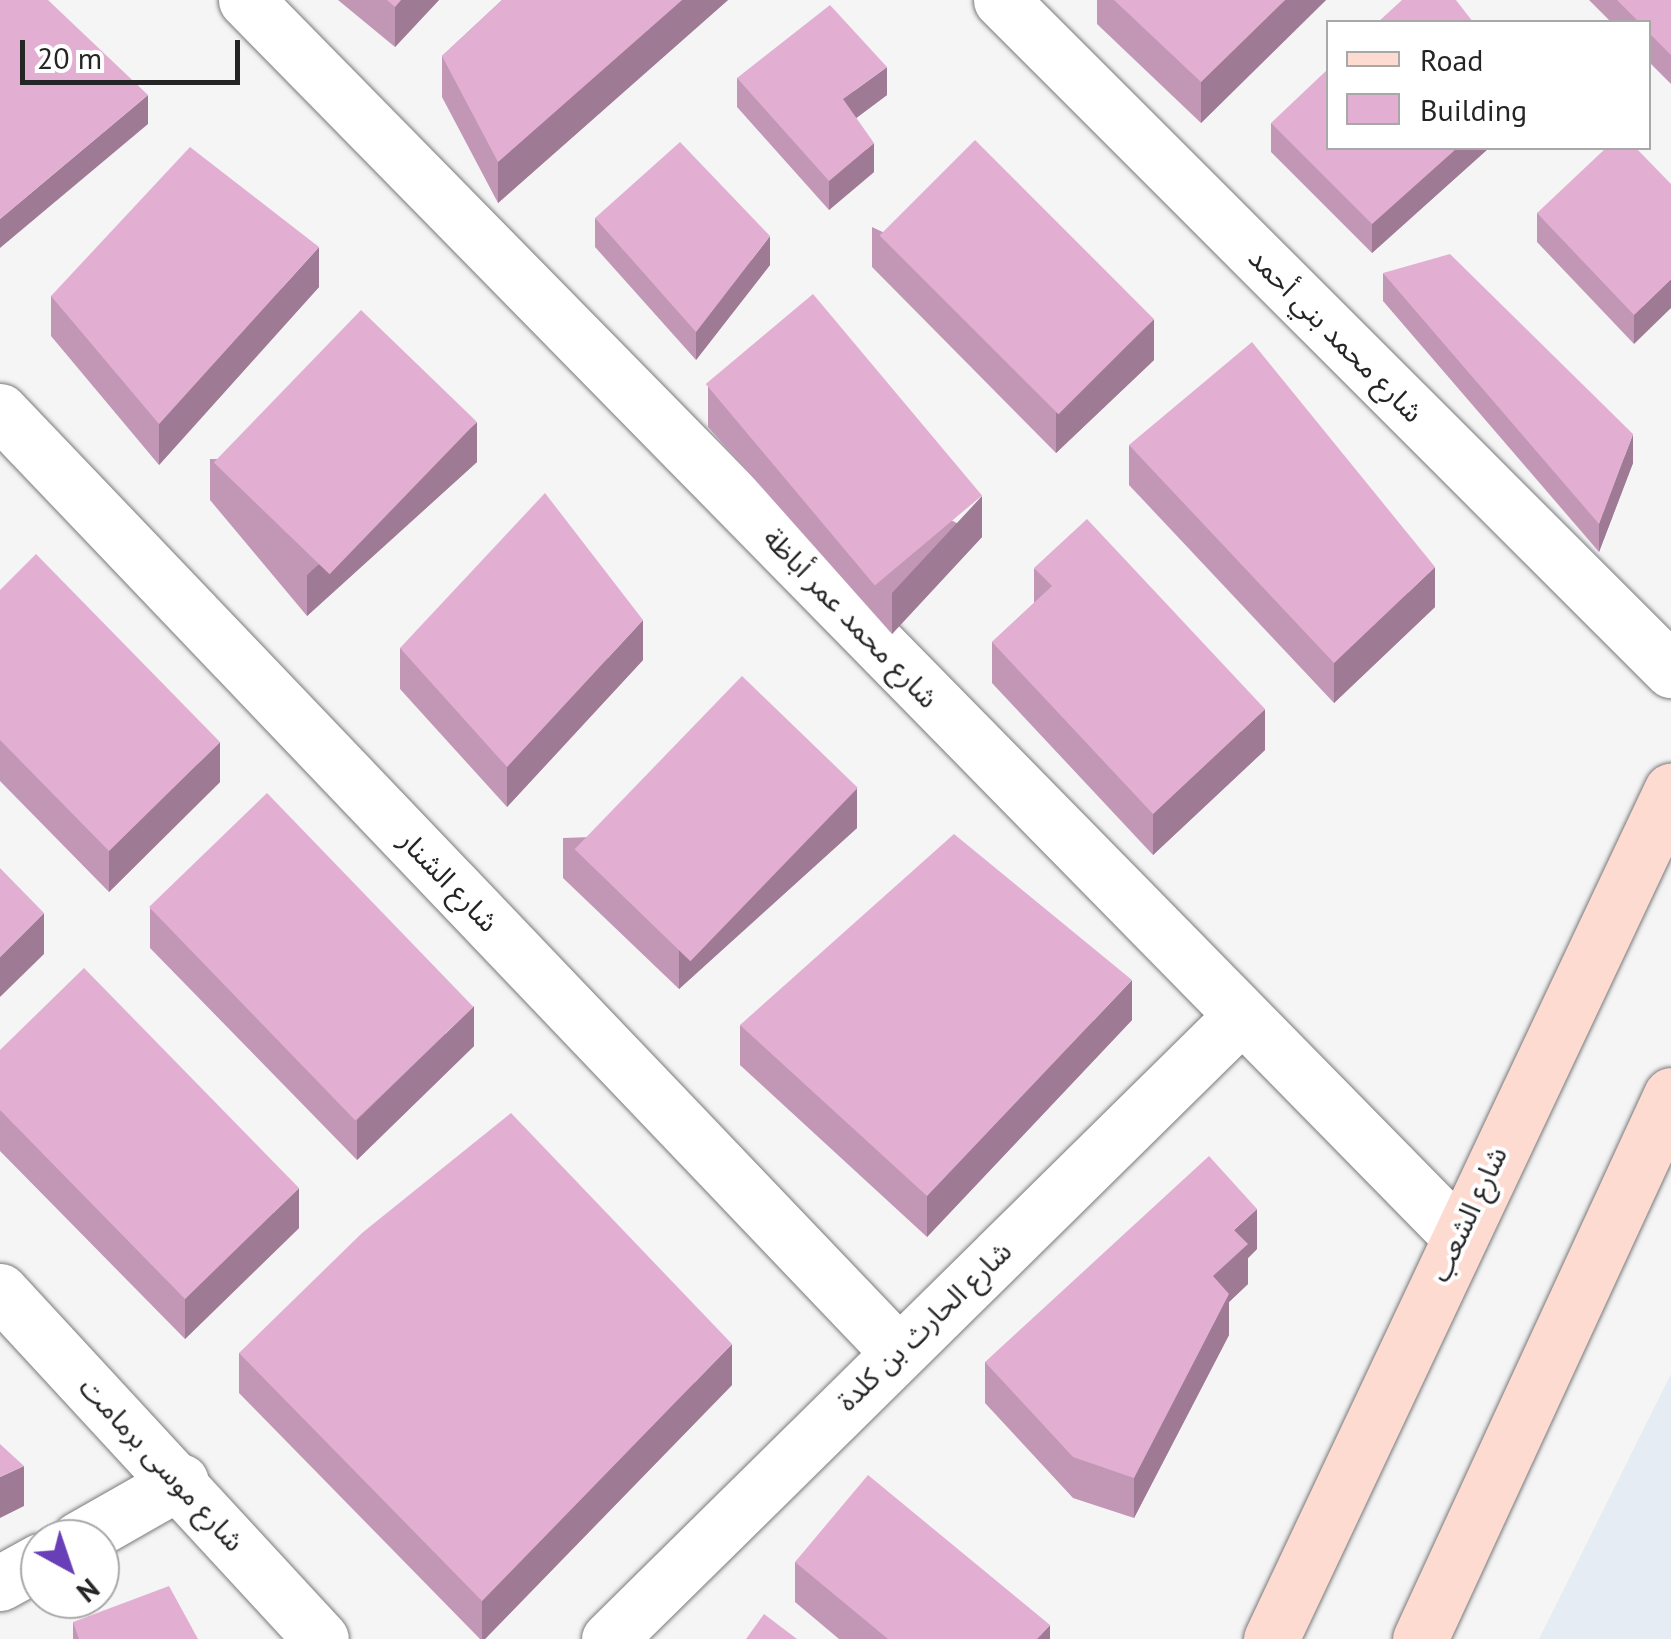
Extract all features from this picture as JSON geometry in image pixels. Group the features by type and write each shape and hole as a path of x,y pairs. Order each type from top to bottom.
{"street":[{"name":"شارع محمد عمر أباظة","path":"246,0 1458,1235"},
{"name":"شارع محمد بني أحمد","path":"1001,0 1671,670"},
{"name":"شارع الشنار","path":"0,412 897,1351"},
{"name":"شارع الشعب","path":"1270,1639 1671,791"},
{"name":"شارع الحارث بن كلدة","path":"609,1639 1241,1016"},
{"path":"1420,1639 1671,1095"},
{"name":"شارع موسى برمامت","path":"0,1291 181,1481 322,1639"},
{"path":"114,1519 181,1481"}],"shaded area":[{"path":"1671,1374 1671,1639 1539,1639"}],"building":[{"path":"0,0 48,0 148,95 0,219"},
{"path":"502,0 682,0 498,162 442,56"},
{"path":"1114,0 1285,0 1201,82"},
{"path":"1402,0 1456,0 1471,20 1380,20"},
{"path":"1617,0 1671,0 1671,55 1651,35 1651,20 1637,20"},
{"path":"830,5 887,67 843,99 874,143 829,181 737,78"},
{"path":"1326,71 1326,150 1455,150 1372,224 1271,123"},
{"path":"975,140 1154,319 1058,414 880,235"},
{"path":"680,142 770,236 696,332 595,218"},
{"path":"190,147 319,247 159,424 51,296"},
{"path":"1604,150 1638,150 1671,184 1671,279 1634,315 1537,213"},
{"path":"1450,254 1633,434 1599,524 1383,273"},
{"path":"813,294 982,495 875,585 706,384"},
{"path":"361,310 477,422 330,574 214,463"},
{"path":"1252,342 1435,567 1334,663 1129,445"},
{"path":"545,493 643,620 507,767 400,648"},
{"path":"1087,519 1265,709 1153,814 992,642 1052,586 1034,568"},
{"path":"36,554 220,742 109,851 0,740 0,590"},
{"path":"742,676 858,788 690,961 575,849"},
{"path":"267,793 473,1007 355,1121 149,907"},
{"path":"954,834 1132,980 927,1196 740,1025"},
{"path":"0,868 44,913 0,957"},
{"path":"84,968 299,1188 185,1299 0,1110 0,1050"},
{"path":"511,1113 732,1344 482,1601 239,1353 362,1233"},
{"path":"1209,1156 1257,1209 1234,1230 1248,1244 1213,1276 1229,1294 1134,1478 1073,1457 985,1362"},
{"path":"0,1444 24,1466 0,1477"},
{"path":"868,1475 1050,1625 1037,1639 888,1639 795,1562"},
{"path":"169,1586 198,1639 79,1639 73,1622 120,1619 120,1604"},
{"path":"764,1614 797,1639 746,1639"}]}
